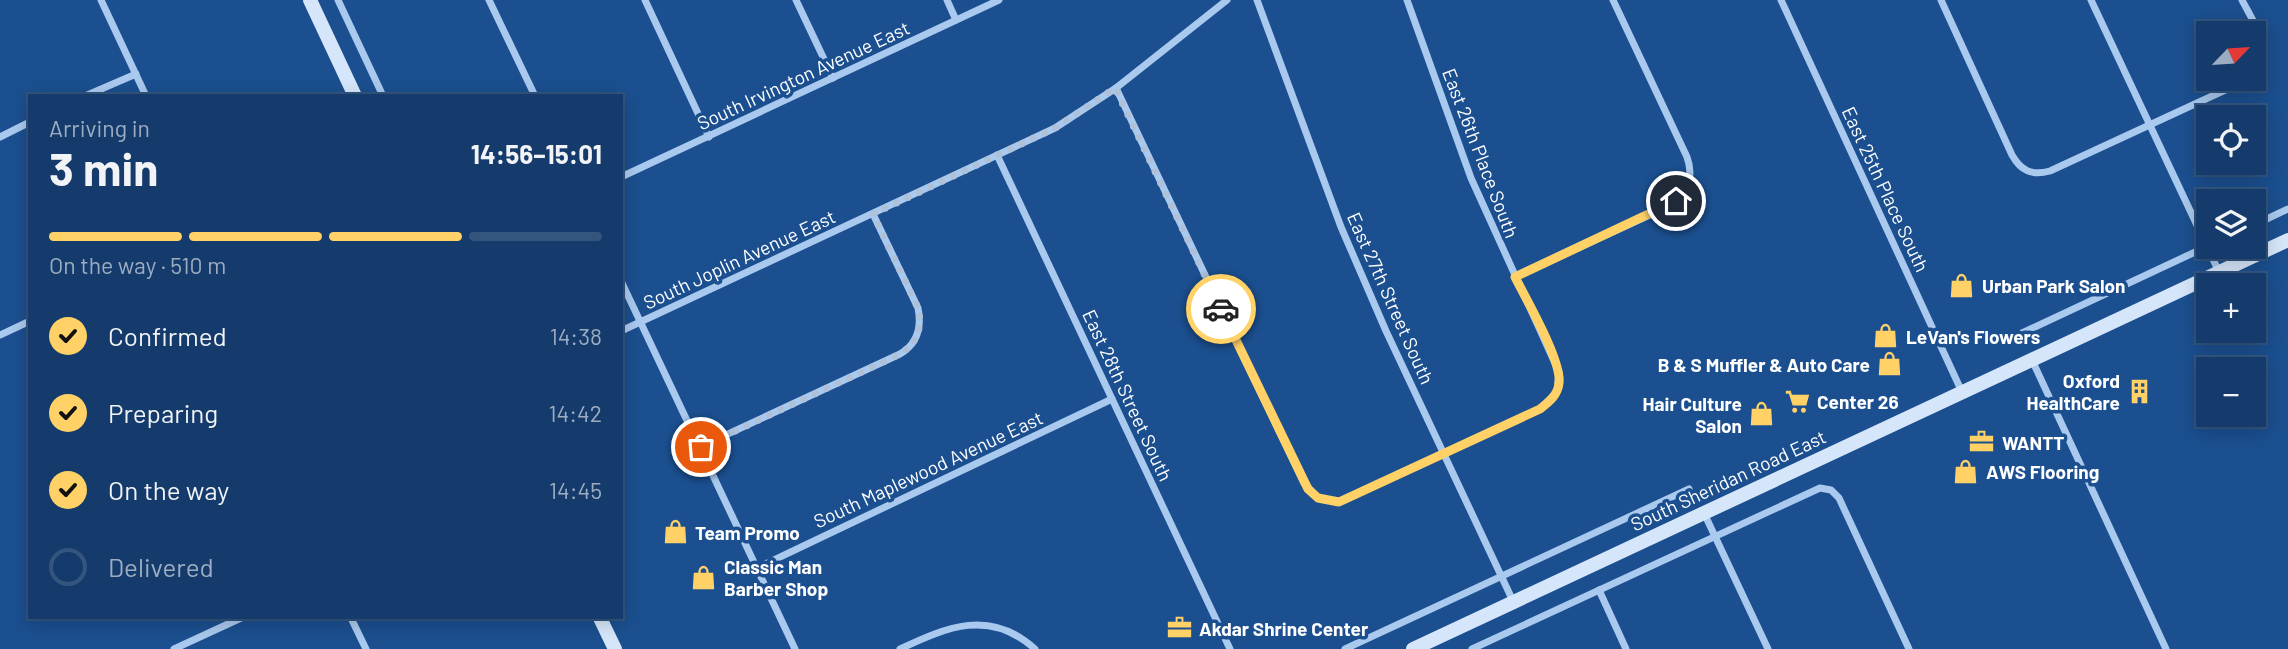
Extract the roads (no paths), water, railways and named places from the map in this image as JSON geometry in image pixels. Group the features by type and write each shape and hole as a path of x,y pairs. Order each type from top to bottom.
{"main road":[{"path":"310,0 354,94"},
{"name":"South Sheridan Road East","path":"1413,649 2288,240"},
{"path":"600,619 615,649"}],"street":[{"path":"102,0 145,94"},
{"path":"338,0 382,94"},
{"path":"489,0 533,94"},
{"path":"645,0 709,137"},
{"path":"796,0 833,78"},
{"path":"947,0 956,20"},
{"name":"South Irvington Avenue East","path":"623,176 999,0"},
{"name":"South Joplin Avenue East","path":"623,330 1055,128 1115,88 1227,0"},
{"name":"East 27th Street South","path":"1257,0 1341,227 1386,331 1513,601"},
{"name":"East 26th Place South","path":"1407,0 1471,178 1559,372 1557,392 1540,409 1445,455"},
{"path":"1515,277 1667,207 1684,194 1689,183 1691,173 1687,157 1614,0"},
{"name":"East 25th Place South","path":"1782,0 1962,392"},
{"path":"1941,0 2012,155 2029,173 2050,171 2223,91"},
{"path":"2091,0 2196,221"},
{"path":"2242,0 2252,21"},
{"path":"90,94 136,74"},
{"path":"1115,88 1304,483 1312,494 1324,500 1339,502 1445,455"},
{"path":"0,137 28,123"},
{"name":"East 28th Street South","path":"997,155 1230,649"},
{"path":"2266,219 2288,209"},
{"path":"701,447 909,348 920,325 918,308 873,214"},
{"path":"2022,333 2196,252"},
{"path":"2214,259 2219,272"},
{"path":"623,285 795,649"},
{"path":"0,335 28,322"},
{"path":"2032,359 2166,649"},
{"name":"South Maplewood Avenue East","path":"757,568 1112,399"},
{"path":"1472,649 1484,647 1599,590 1815,490 1826,488 1835,492 1839,498 1909,649"},
{"name":"South Sheridan Road East","path":"1346,649 1689,489"},
{"path":"1704,512 1768,649"},
{"path":"1599,590 1626,649"},
{"path":"174,649 239,619"},
{"path":"351,619 366,649"},
{"path":"900,649 944,629 969,624 992,626 1017,636 1035,649"}],"place":[{"name":"Urban Park Salon","path":"1962,285"},
{"name":"LeVan's Flowers","path":"1886,336"},
{"name":"B & S Muffler & Auto Care","path":"1890,364"},
{"name":"Oxford HealthCare","path":"2140,391"},
{"name":"Center 26","path":"1797,401"},
{"name":"Hair Culture Salon","path":"1762,414"},
{"name":"WANTT","path":"1982,442"},
{"name":"AWS Flooring","path":"1966,471"},
{"name":"Team Promo","path":"675,532"},
{"name":"Classic Man Barber Shop","path":"704,577"},
{"name":"Akdar Shrine Center","path":"1179,628"}]}
